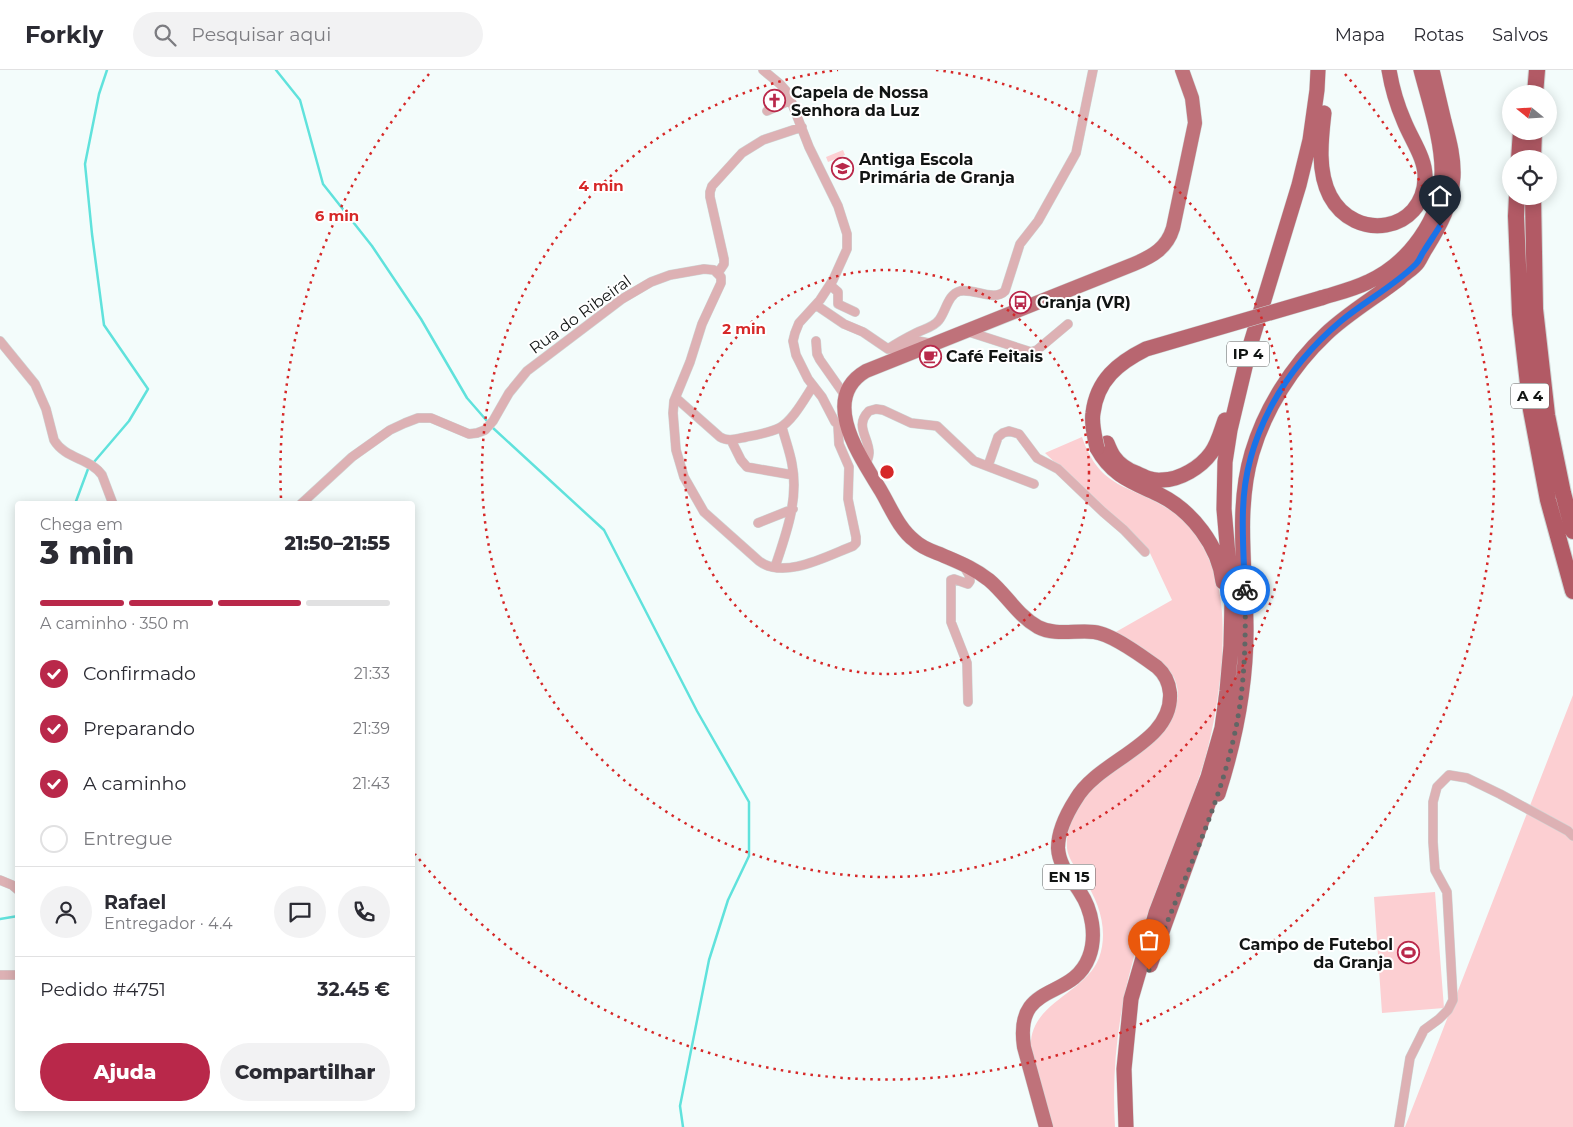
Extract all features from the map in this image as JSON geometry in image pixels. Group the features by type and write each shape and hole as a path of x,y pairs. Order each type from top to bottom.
{"highway":[{"name":"IP 4","path":"1126,1127 1124,1069 1131,999 1156,913 1208,777 1222,728 1231,646 1232,601 1224,509 1225,462 1245,364 1299,185 1310,140 1318,70"},
{"name":"IP 4","path":"1133,1127 1131,1069 1138,1001 1213,792 1230,728 1237,686 1240,644 1232,500 1234,449 1242,402 1251,368 1289,246 1308,172 1319,120 1325,70"},
{"path":"1325,70 1322,159 1326,184 1330,195 1342,212 1352,220 1363,225 1377,226 1391,224 1404,218 1417,205 1424,190 1425,176 1422,161 1392,88 1389,70"},
{"path":"1320,304 1368,282 1392,268 1415,246 1430,222 1443,175 1440,150 1421,70"},
{"path":"1160,938 1208,821 1234,740 1240,707 1245,648 1243,510 1246,480 1252,453 1274,400 1300,362 1325,334 1418,263 1440,226 1450,200 1453,175 1452,151 1432,70"},
{"path":"1524,85 1526,70"},
{"path":"1536,85 1537,70"},
{"name":"A 4","path":"1517,205 1520,314 1531,410 1548,500 1573,592"},
{"name":"A 4","path":"1533,205 1535,310 1547,415 1573,531"},
{"path":"1283,240 1241,360 1221,432 1211,453 1192,471 1176,478 1148,479 1128,470 1102,446 1093,429 1092,414 1098,392 1116,366 1146,349 1320,304 1372,289 1395,276 1423,252"},
{"path":"1102,446 1102,458 1110,467 1124,478 1160,496 1182,510 1196,523 1209,542 1222,576 1231,646"}],"main road":[{"path":"846,397 850,385 861,374 1141,261 1164,247 1174,228 1195,123 1192,98 1182,70"},
{"name":"EN 15","path":"846,397 843,428 898,521 910,537 923,547 977,571 992,582 1025,618 1038,627 1053,632 1098,633 1107,636 1153,664 1163,674 1169,686 1169,706 1164,720 1156,731 1098,774 1084,788 1075,800 1061,832 1058,846 1061,862 1087,905 1092,923 1093,942 1089,958 1080,972 1066,984 1035,1001 1025,1017 1024,1047 1046,1127"}],"street":[{"path":"763,70 785,89 791,100 802,128 809,147 838,206 847,234 847,249 830,285 816,305 799,323 793,341 797,358 813,386 821,395 833,420 843,428 839,444 849,468 848,500 856,543 798,567 786,568 765,565 759,561 745,547 710,519 702,508 684,477 677,457 673,409 704,318 721,285 721,277 718,273 724,264 724,259 710,195 712,186 739,156 759,141 802,128"},
{"path":"888,349 933,325 940,318 952,296 957,292 999,295 1005,291 1020,244 1038,222 1076,152 1093,70"},
{"path":"768,111 791,100"},
{"name":"Rua do Ribeiral","path":"303,501 349,459 390,430 405,423 418,418 431,418 468,434 485,430 493,421 509,393 527,371 622,299 663,277 696,269 708,269 718,273"},
{"path":"830,285 838,292 838,304 855,312"},
{"path":"816,305 842,323 866,334 888,349 898,348 918,340 934,344"},
{"path":"965,331 1031,352 1037,350 1068,324"},
{"path":"0,341 35,384 43,401 57,446 96,469 102,475 112,501"},
{"path":"816,341 818,357 846,397"},
{"path":"676,398 720,438 732,440 769,432 782,427 813,386"},
{"path":"866,465 869,451 863,435 862,424 867,413 876,409 887,411 911,423 938,426 971,459 1034,484"},
{"path":"775,567 792,509 792,463 782,427"},
{"path":"988,466 998,436 1006,432 1016,433 1024,439 1037,458 1058,469 1145,552"},
{"path":"732,440 741,460 747,467 793,475"},
{"path":"758,523 792,509"},
{"path":"962,563 969,575 970,581 968,584 956,579 951,580 951,622 967,663 968,702"},
{"path":"1399,1127 1410,1058 1424,1030 1448,1010 1452,1000 1447,892 1435,870 1433,842 1433,802 1437,787 1449,775 1467,778 1540,815 1568,831 1573,836"},
{"path":"0,880 15,887"},
{"path":"0,975 15,975"}],"shaded area":[{"path":"843,150 845,155 828,162 826,157"},
{"path":"1082,437 1089,454 1107,477 1170,510 1187,524 1205,550 1213,569 1219,589 1222,619 1223,640 1219,685 1214,722 1205,759 1140,937 1122,1007 1114,1079 1115,1127 1052,1127 1031,1048 1032,1033 1038,1020 1048,1009 1082,981 1092,970 1102,948 1103,927 1098,907 1068,853 1067,838 1074,814 1089,790 1174,711 1178,693 1174,678 1161,662 1114,633 1172,600 1149,551 1045,453"},
{"path":"1573,695 1573,1127 1405,1127"},
{"name":"Campo de Futebol da Granja","path":"1435,892 1444,1008 1382,1013 1374,897"}],"waterway":[{"path":"76,501 88,469 129,421 148,389 104,325 92,234 85,164 99,94 107,70"},
{"path":"276,70 300,100 323,184 372,246 421,319 467,398 487,421"},
{"path":"493,428 604,530 697,711 749,802 749,856 728,900 709,960 680,1106 683,1127"},
{"path":"0,919 15,916"}],"way so far":[{"path":"1149,970 1210,815 1230,757 1240,707 1244,667 1246,632 1245,590"}],"place":[{"name":"Capela de Nossa Senhora da Luz","path":"775,101"},
{"name":"Antiga Escola Primária de Granja","path":"843,168"},
{"name":"Granja (VR)","path":"1021,302"},
{"name":"Café Feitais","path":"930,356"},
{"name":"Campo de Futebol da Granja","path":"1409,953"}],"route":[{"path":"1245,590 1243,510 1246,480 1252,453 1260,430 1274,400 1300,362 1325,334 1418,263 1440,226"}]}
